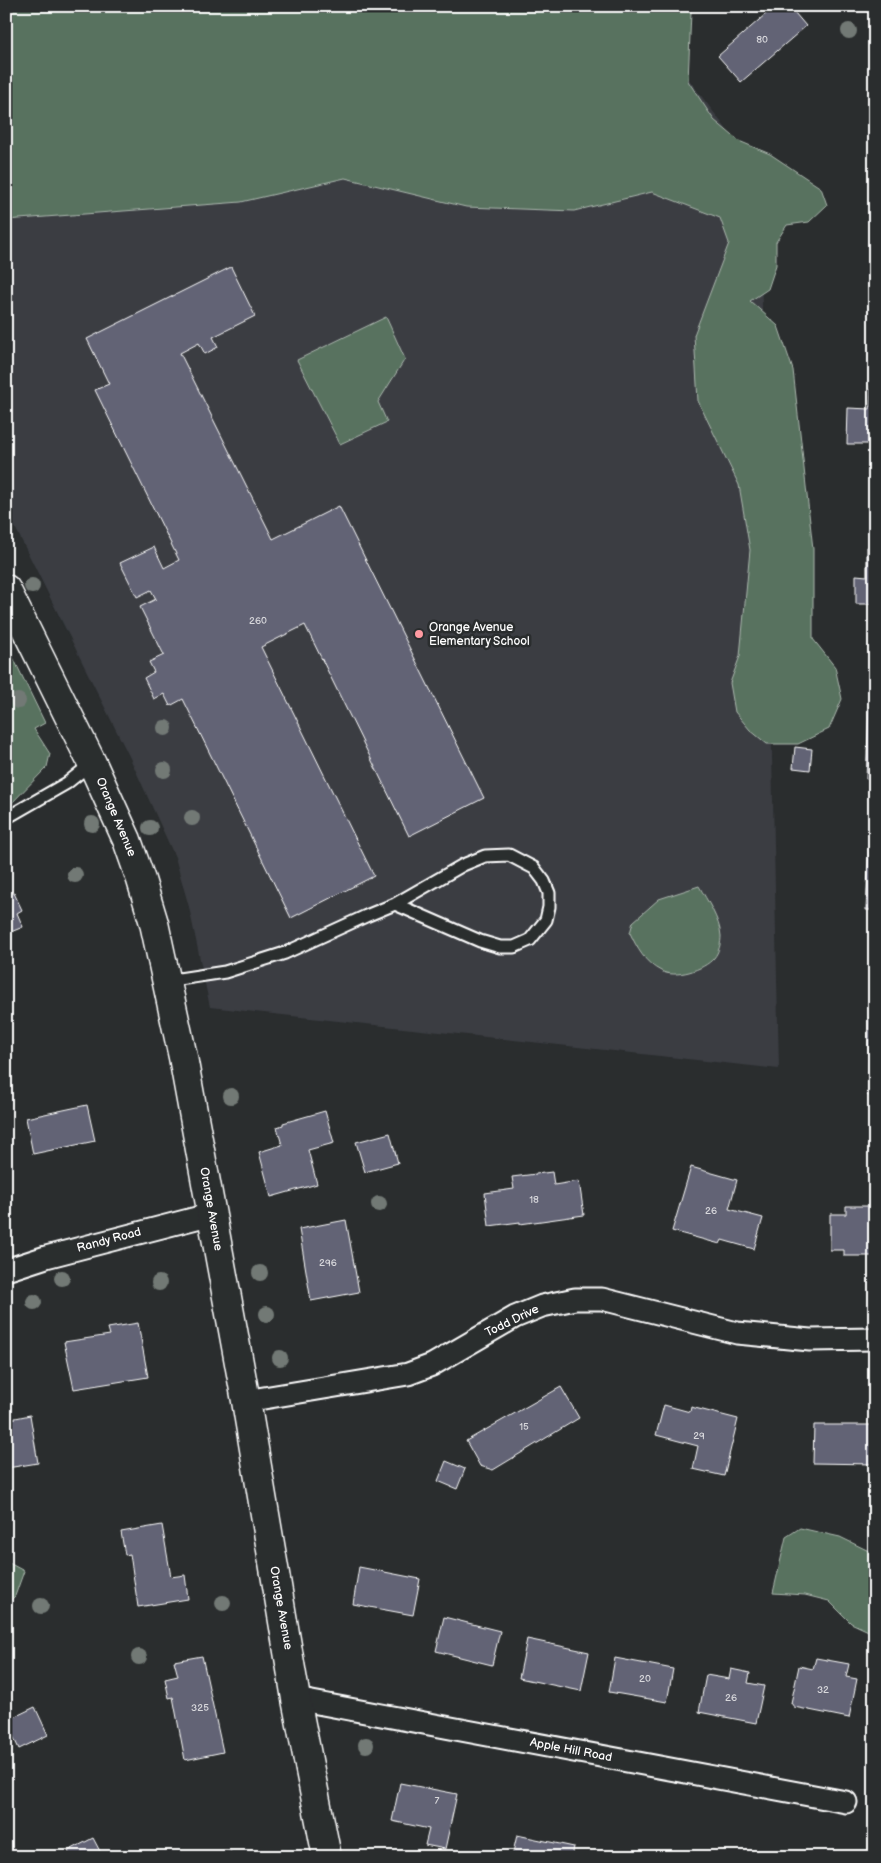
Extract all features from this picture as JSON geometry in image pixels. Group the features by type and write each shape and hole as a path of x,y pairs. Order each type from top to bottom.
{"main road":[{"name":"Orange Avenue","path":"6,589 92,763 127,840 154,924 183,1057 246,1401 296,1699 327,1857"}],"street":[{"name":"Randy Road","path":"6,1270 46,1257 212,1214"},
{"name":"Todd Drive","path":"246,1401 408,1374 432,1365 515,1317 542,1306 575,1299 602,1299 737,1333 810,1340 875,1339"},
{"name":"Apple Hill Road","path":"296,1699 846,1802"}],"lane":[{"path":"6,818 67,783 92,763"},
{"path":"166,981 225,972 285,953 395,904 463,865 485,856 509,855 534,868 544,881 549,893 550,907 546,920 530,940 514,947 500,947 480,941 395,904"}],"shaded area":[{"name":"Orange Avenue Elementary School","path":"6,6 633,6 759,172 779,1069 210,1007 189,907 175,857 130,758 6,509"}],"green space":[{"path":"6,6 688,6 691,12 688,81 714,120 739,141 770,154 821,188 827,205 809,222 787,225 776,242 776,265 768,289 750,301 778,326 793,370 813,549 813,639 835,667 842,699 829,729 798,744 767,744 750,730 735,712 730,683 740,656 750,550 739,485 698,401 694,335 729,243 720,218 652,192 574,211 466,207 345,178 241,202 6,220"},
{"path":"386,317 405,359 378,402 387,422 340,444 297,360"},
{"path":"6,643 45,723 34,729 50,754 47,767 6,809"},
{"path":"699,886 713,910 720,930 721,942 717,953 709,962 689,972 674,974 661,971 650,964 642,955 630,933 633,922 659,899"},
{"path":"800,1528 840,1537 875,1554 875,1634 851,1623 829,1601 805,1595 773,1593 786,1537"},
{"path":"9,1563 24,1571 15,1596 6,1605 6,1564"}],"building":[{"path":"775,6 789,6 806,26 741,82 718,56"},
{"path":"231,267 255,316 213,337 218,347 205,354 199,343 180,353 273,539 339,506 484,798 409,836 305,625 261,647 374,876 291,918 183,699 170,706 164,694 154,699 144,678 154,672 149,662 164,655 140,607 156,599 151,590 137,597 120,563 154,547 164,568 179,560 95,390 109,384 87,339"},
{"path":"871,385 875,385 875,477 868,476 870,444 847,444 848,408 870,409"},
{"path":"867,547 875,547 875,604 856,604 856,575 867,576"},
{"path":"869,707 875,708 875,780 866,779"},
{"path":"795,747 812,749 810,770 793,768"},
{"path":"869,848 875,848 875,910 866,910"},
{"path":"14,893 22,910 17,913 23,927 6,934 6,895"},
{"path":"869,1017 875,1017 875,1096 868,1096"},
{"path":"87,1105 95,1141 33,1154 26,1118"},
{"path":"325,1111 334,1143 308,1150 317,1184 271,1197 259,1152 282,1145 277,1127 283,1125 283,1123"},
{"path":"390,1133 398,1163 365,1172 356,1142"},
{"path":"691,1167 737,1180 729,1209 763,1218 754,1249 722,1240 720,1244 672,1231"},
{"path":"552,1172 554,1185 579,1181 584,1215 520,1224 520,1222 489,1226 485,1193 514,1189 512,1177"},
{"path":"846,1206 875,1206 874,1256 844,1256 844,1250 830,1250 830,1214 846,1214"},
{"path":"346,1220 359,1292 311,1301 299,1229"},
{"path":"138,1323 148,1377 74,1389 64,1342 110,1335 108,1328"},
{"path":"561,1387 579,1418 493,1470 480,1466 466,1441"},
{"path":"664,1405 690,1412 691,1407 738,1419 724,1476 693,1469 698,1446 656,1435"},
{"path":"30,1415 38,1463 7,1468 10,1484 6,1484 6,1420"},
{"path":"814,1425 874,1425 874,1464 813,1463"},
{"path":"446,1461 465,1469 457,1489 438,1481"},
{"path":"162,1525 171,1577 185,1575 188,1599 138,1607 130,1554 125,1555 121,1532"},
{"path":"359,1567 420,1579 413,1615 353,1604"},
{"path":"444,1617 500,1631 492,1665 436,1651"},
{"path":"527,1639 589,1652 581,1691 519,1678"},
{"path":"202,1656 223,1752 185,1760 173,1697 169,1698 165,1679 178,1676 174,1661"},
{"path":"615,1658 673,1669 667,1702 609,1692"},
{"path":"816,1658 849,1664 846,1677 857,1679 849,1718 794,1707 791,1703 799,1666 813,1669"},
{"path":"731,1669 750,1673 748,1683 764,1686 756,1723 699,1712 706,1675 729,1679"},
{"path":"35,1707 48,1735 19,1749 6,1721"},
{"path":"400,1783 457,1794 445,1849 425,1845 429,1829 392,1821"},
{"path":"517,1835 574,1847 572,1857 512,1857"},
{"path":"93,1838 103,1857 71,1857 68,1851"},
{"path":"231,1852 233,1857 221,1857"},
{"path":"608,1854 624,1857 604,1857"}],"place":[{"name":"Orange Avenue Elementary School","path":"419,634"}]}
